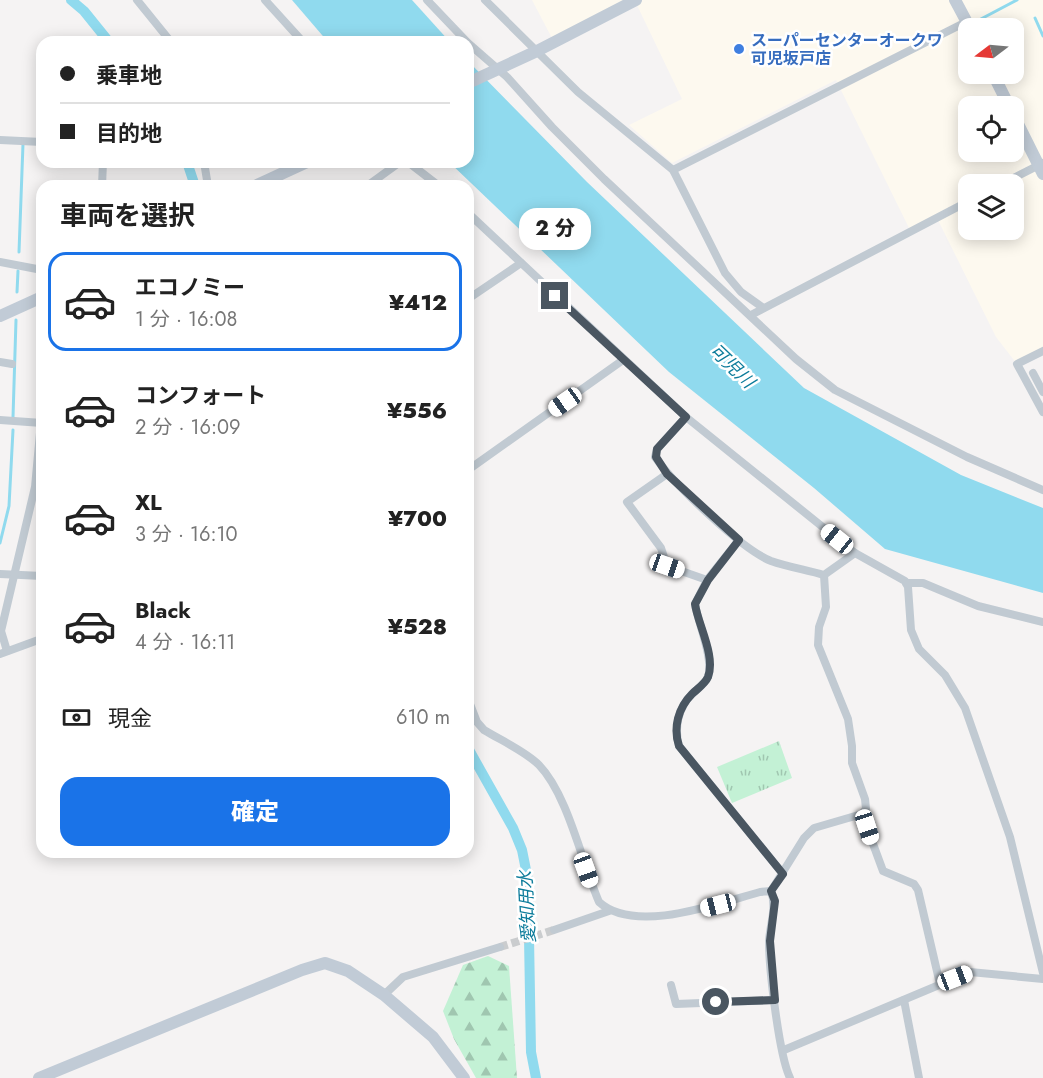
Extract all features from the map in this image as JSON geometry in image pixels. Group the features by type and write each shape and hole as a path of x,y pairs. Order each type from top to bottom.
{"street":[{"path":"137,0 166,36"},
{"path":"265,0 298,36"},
{"path":"427,0 462,36"},
{"path":"485,0 578,92 673,170 725,273 741,292 762,307"},
{"path":"474,80 537,51 636,0"},
{"path":"955,0 964,18"},
{"path":"673,170 958,30"},
{"path":"474,50 491,72 796,359 835,390 967,457 1043,490"},
{"path":"1024,134 1042,167 1024,175"},
{"path":"0,140 36,142"},
{"path":"268,180 295,168"},
{"path":"376,180 392,168"},
{"path":"416,168 431,180"},
{"path":"751,315 762,307 958,207"},
{"path":"474,219 686,417 855,553 906,584 923,583 978,606 1043,622"},
{"path":"0,262 36,269"},
{"path":"474,294 521,263"},
{"path":"0,316 36,300"},
{"path":"1043,351 1017,364 1043,412"},
{"path":"474,466 623,360"},
{"path":"0,362 12,364"},
{"path":"1033,373 1043,393"},
{"path":"686,417 657,449 656,457 667,474 739,540 769,560 824,575"},
{"path":"0,420 36,423"},
{"path":"667,474 627,502 661,548 667,566 708,580"},
{"path":"36,478 2,631 4,653 36,641"},
{"path":"739,540 708,580 695,604 708,656 708,673 707,679 687,699 677,719 675,733 679,746 783,874"},
{"path":"824,575 855,553"},
{"path":"0,574 36,576"},
{"path":"824,575 826,607 819,627 818,645 848,719 852,763 866,804 862,814 883,871 914,885 918,890 940,984"},
{"path":"906,584 911,630 919,649 945,675 965,708 1010,837 1043,973"},
{"path":"474,714 484,730 537,763 547,774 558,794 598,902 609,911"},
{"path":"554,930 609,911 681,914 771,891 804,838 814,828 862,814"},
{"path":"771,891 775,901 770,941 775,1000 790,1078"},
{"path":"384,995 403,977 500,947"},
{"path":"39,1078 302,970 325,963 348,971 384,995 433,1037 464,1078"},
{"path":"784,1050 970,972 981,971 1043,979"},
{"path":"671,985 676,1004 775,1000"},
{"path":"904,1000 919,1078"}],"shaded area":[{"path":"532,0 1043,0 1043,351 1017,364 996,337 937,218 911,232 836,80 672,163 629,125 682,99 635,1 554,42"}],"green space":[{"path":"779,741 792,778 732,803 717,767"},
{"path":"488,956 509,966 517,1078 476,1078 454,1039 443,1011 463,965"}],"water":[{"path":"292,0 412,0 445,36 323,36"},
{"name":"可児川","path":"474,67 587,182 804,388 961,475 1043,508 1043,593 885,549 814,488 669,372 474,186 474,180 468,180 455,168 474,168"}],"waterway":[{"name":"愛知用水","path":"71,0 84,11 104,36"},
{"path":"983,18 1017,0"},
{"path":"1035,18 1043,36"},
{"path":"19,252 23,144"},
{"name":"愛知用水","path":"189,168 193,180"},
{"path":"17,292 18,271"},
{"path":"13,417 16,320"},
{"path":"0,543 9,506 13,430"},
{"name":"愛知用水","path":"474,759 513,828 522,850 528,880 531,1052 536,1078"}],"tunnel":[{"path":"500,947 554,930"}],"place":[{"name":"スーパーセンターオークワ 可児坂戸店","path":"739,49"}],"route":[{"path":"555,296 686,417 657,449 656,457 667,474 739,540 708,580 695,604 708,656 708,673 707,679 687,699 677,719 675,733 679,746 783,874 771,891 775,901 770,941 775,1000 716,1002"}]}
